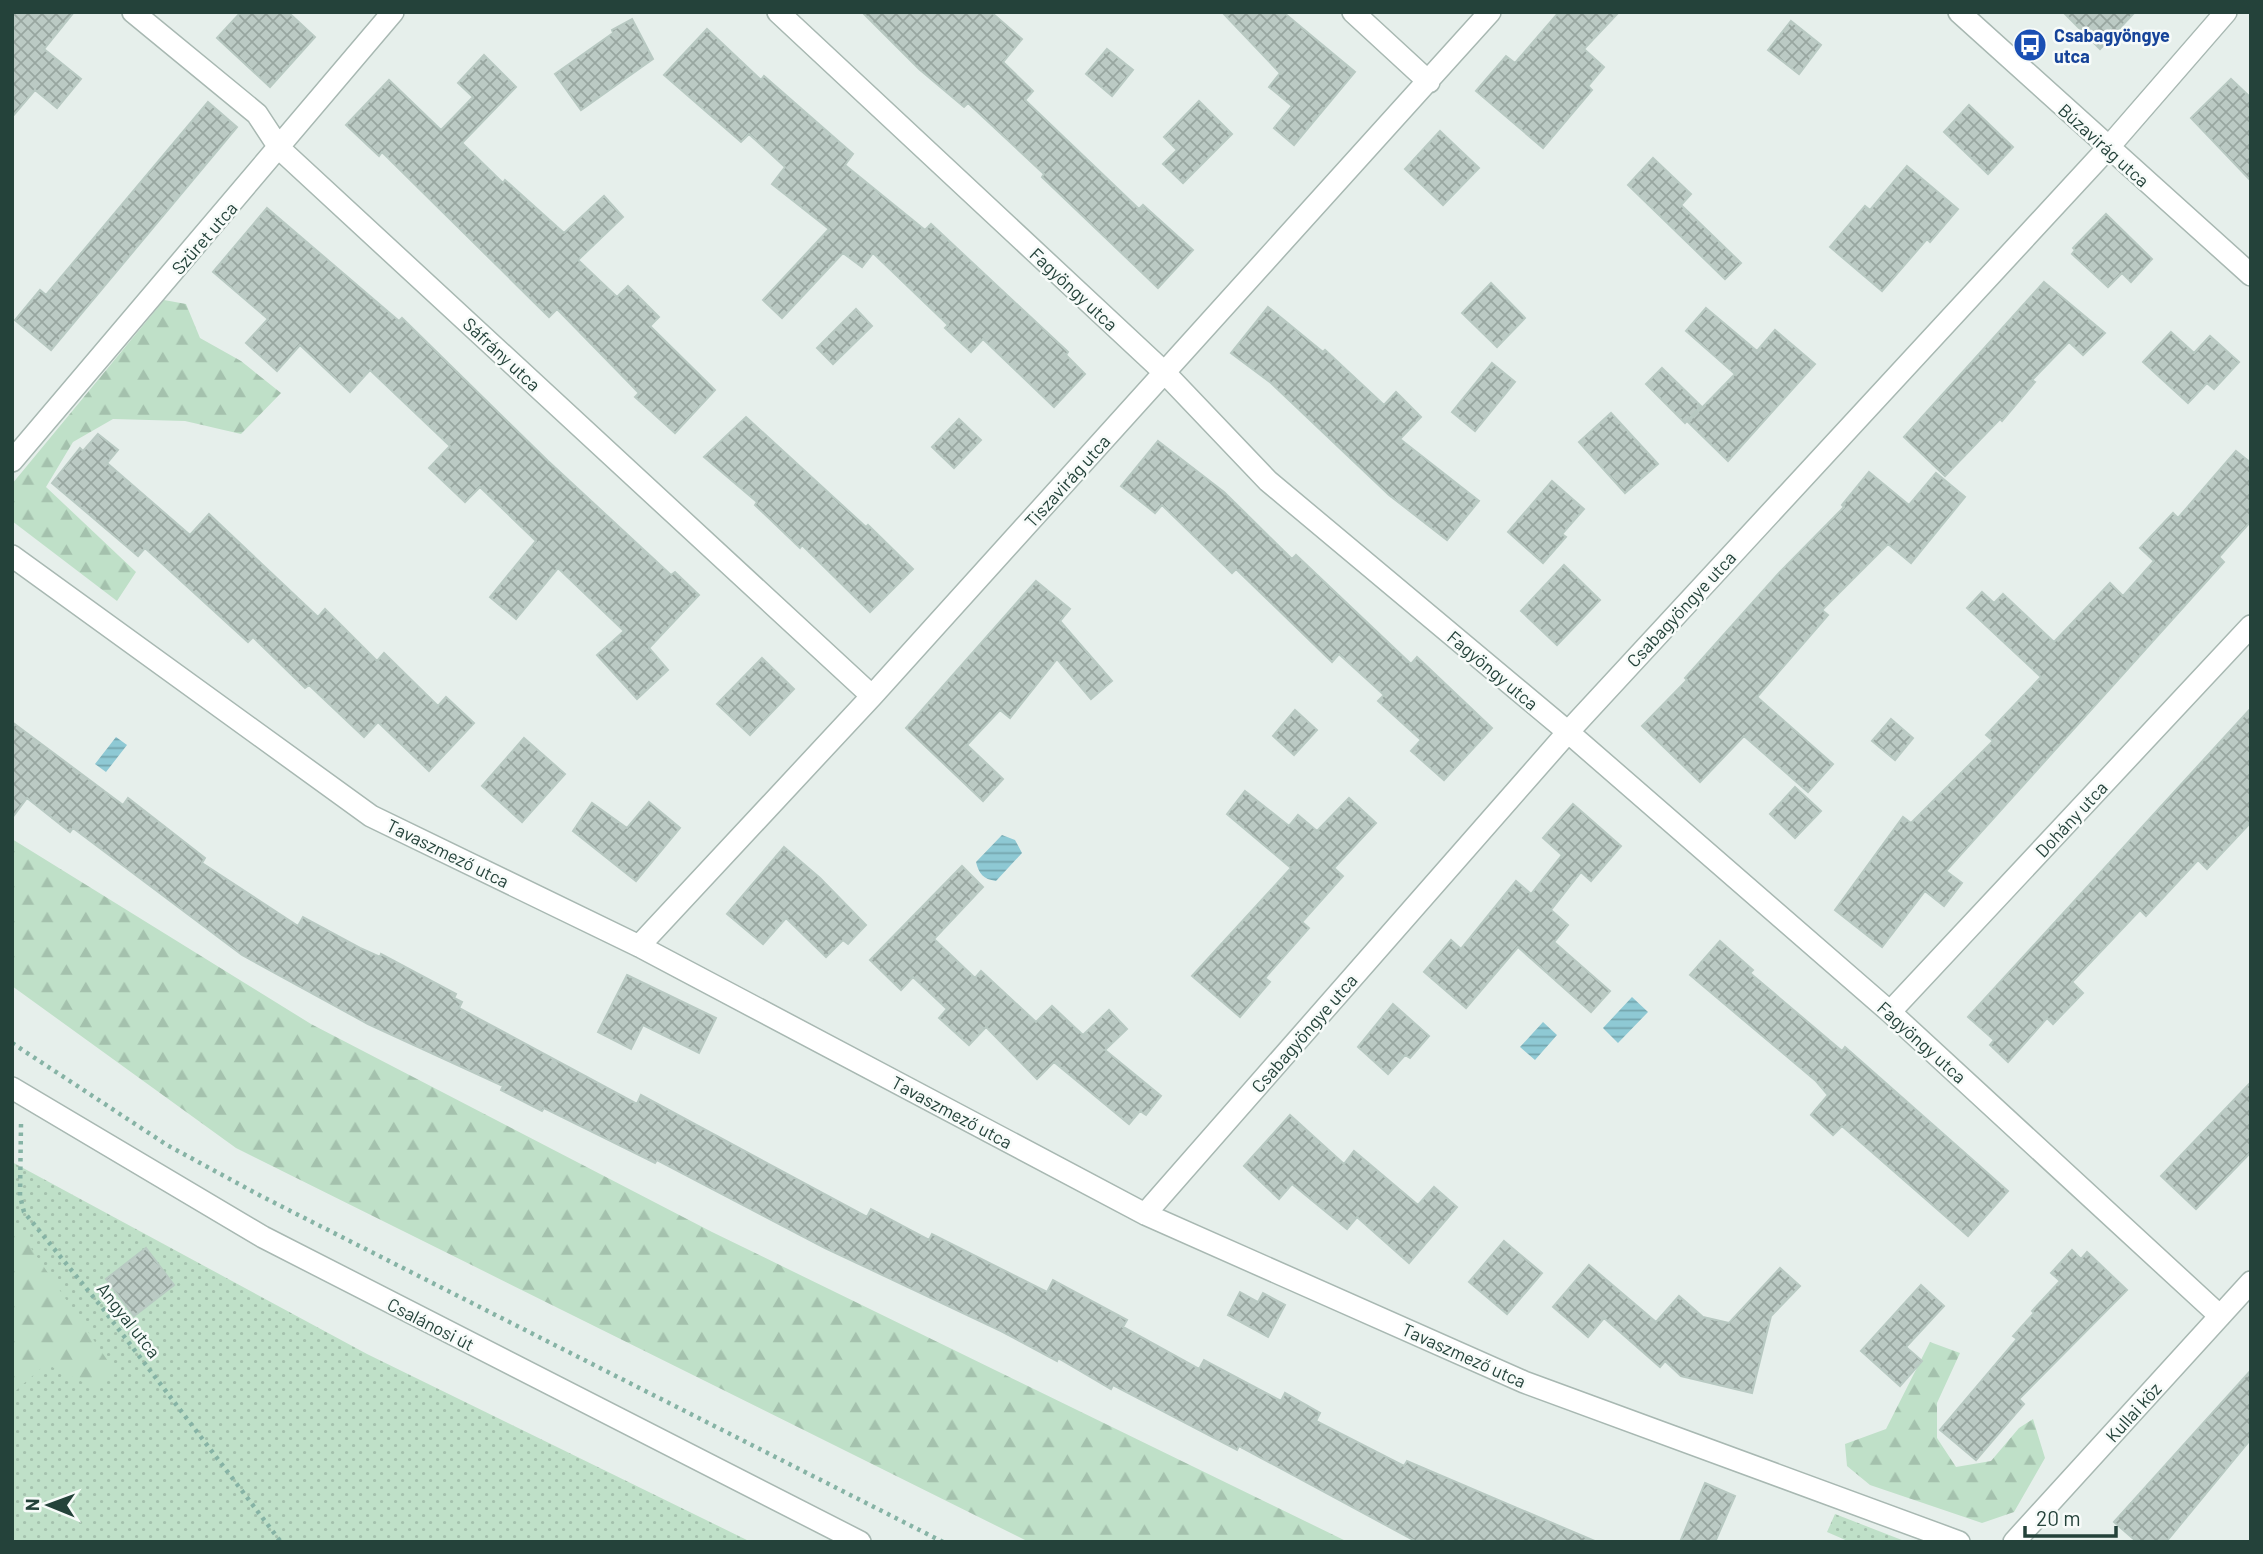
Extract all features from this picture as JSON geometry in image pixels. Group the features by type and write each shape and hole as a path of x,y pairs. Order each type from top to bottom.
{"street":[{"name":"Sáfrány utca","path":"133,12 257,114 280,149 872,696"},
{"name":"Szüret utca","path":"12,461 280,149 393,12"},
{"name":"Fagyöngy utca","path":"778,12 1165,373 1268,481 1568,733 1890,1012 2220,1316"},
{"path":"1353,12 1429,82"},
{"name":"Tiszavirág utca","path":"639,946 872,696 1490,12"},
{"name":"Búzavirág utca","path":"1959,12 2107,149 2251,275"},
{"name":"Csabagyöngye utca","path":"1146,1214 1568,733 2107,149 2226,12"},
{"name":"Tavaszmező utca","path":"12,556 371,816 639,946 1146,1214 1524,1382 1959,1542"},
{"name":"Dohány utca","path":"1890,1012 2251,626"},
{"name":"Csalánosi út","path":"16,1092 263,1237 851,1540"},
{"name":"Kullai köz","path":"2014,1542 2251,1282"}],"path":[{"path":"12,1043 156,1138 261,1196 943,1542"},
{"name":"Angyal utca","path":"16,1092 20,1196 24,1212 104,1310 281,1542"}],"green space":[{"path":"164,300 186,304 200,338 241,361 281,393 241,434 185,421 113,419 73,442 46,487 136,572 117,601 12,521 12,484"},
{"path":"12,839 311,1024 712,1232 1348,1542 1029,1542 236,1148 12,986"},
{"path":"12,1162 367,1354 751,1542 12,1542"},
{"path":"12,1220 114,1370 97,1389 46,1364 12,1394"},
{"path":"1930,1342 1960,1353 1937,1403 1937,1438 1956,1467 1991,1461 2019,1428 2033,1419 2045,1458 2014,1512 1982,1523 1870,1485 1847,1466 1845,1444 1886,1429"},
{"path":"1835,1514 1907,1542 1850,1542 1827,1532"}],"water":[{"path":"116,737 127,745 106,772 95,764"},
{"path":"1002,835 1015,840 1022,853 996,881 982,875 976,862"},
{"path":"1632,997 1648,1012 1618,1043 1603,1028"},
{"path":"1543,1022 1557,1035 1535,1060 1520,1047"}],"building":[{"path":"12,12 74,12 44,49 81,79 57,108 35,90 12,117"},
{"path":"241,12 288,12 315,37 270,87 217,38"},
{"path":"862,12 991,12 1022,39 1003,62 1033,91 1025,100 1139,209 1143,205 1193,250 1158,288 1042,177 1044,174 968,103 964,107 919,69"},
{"path":"1222,12 1283,12 1355,72 1294,145 1274,128 1292,106 1269,87 1280,73"},
{"path":"1559,12 1619,12 1584,49 1604,67 1588,86 1592,90 1543,148 1476,91 1506,56 1515,63"},
{"path":"2063,12 2135,12 2100,49"},
{"path":"632,19 653,59 581,110 555,74 613,33 612,30"},
{"path":"1791,21 1821,45 1799,74 1768,50"},
{"path":"707,29 761,80 764,76 853,154 845,165 925,230 931,224 1068,352 1066,355 1085,374 1054,407 983,339 971,352 945,328 948,325 873,253 862,267 843,253 782,318 763,300 829,229 772,184 785,167 749,134 741,142 664,75"},
{"path":"1107,49 1133,70 1112,96 1086,74"},
{"path":"484,55 516,87 462,143 503,183 505,180 564,233 604,196 623,217 578,260 617,297 628,286 659,317 650,326 715,390 675,433 635,397 639,393 557,309 549,317 382,152 379,156 346,125 389,80 441,130 473,97 458,83"},
{"path":"2231,79 2251,98 2251,181 2191,118"},
{"path":"1199,101 1232,134 1183,183 1163,164 1177,150 1164,137"},
{"path":"208,102 237,127 51,350 15,320 40,290 46,295"},
{"path":"1969,105 2013,147 1988,174 1944,132"},
{"path":"1440,131 1479,168 1443,205 1405,169"},
{"path":"1653,158 1691,194 1681,205 1741,263 1725,279 1628,185"},
{"path":"1907,166 1958,209 1930,242 1927,239 1882,291 1830,247 1865,206 1870,210"},
{"path":"267,208 399,321 402,318 548,461 671,575 675,572 699,595 649,648 668,670 637,699 597,655 624,631 558,568 516,619 490,597 536,541 480,487 465,502 429,468 450,446 370,370 350,392 300,345 277,371 246,343 268,319 213,272"},
{"path":"2106,214 2152,259 2131,282 2122,273 2108,287 2072,254 2075,250 2073,248"},
{"path":"2044,282 2105,333 2083,355 2069,342 2032,380 2035,382 2002,421 2000,419 1945,476 1904,437"},
{"path":"1491,283 1525,318 1497,347 1462,313"},
{"path":"1268,307 1323,352 1325,350 1384,405 1396,392 1421,417 1400,439 1479,501 1447,540 1389,495 1271,383 1231,353"},
{"path":"1706,308 1757,351 1775,330 1815,364 1728,461 1688,422 1735,374 1686,331"},
{"path":"856,309 872,326 833,364 817,348"},
{"path":"2171,332 2194,353 2210,336 2239,362 2214,389 2207,383 2188,403 2143,362"},
{"path":"1492,363 1515,382 1475,431 1452,412"},
{"path":"1662,368 1701,406 1685,423 1646,384"},
{"path":"1611,413 1658,464 1625,493 1579,442"},
{"path":"746,417 866,527 868,525 913,569 870,612 802,545 800,548 755,505 757,502 704,457"},
{"path":"959,419 981,440 954,468 932,447"},
{"path":"98,434 118,450 107,463 190,535 209,514 318,617 325,609 377,661 384,653 438,706 446,697 474,723 429,771 378,722 364,737 309,685 305,688 253,637 248,642 145,548 138,556 52,483 80,448 83,451"},
{"path":"1158,441 1224,492 1292,559 1296,555 1411,664 1417,657 1492,728 1444,780 1411,751 1421,740 1378,701 1384,695 1339,654 1332,662 1236,569 1232,573 1162,505 1155,513 1121,486"},
{"path":"2236,451 2251,463 2251,521 2219,557 2224,562 1946,871 1962,883 1944,906 1925,891 1882,947 1835,910 1903,817 1911,823 1993,741 1986,735 2041,677 1967,608 1982,592 1994,603 2003,594 2054,642 2110,583 2123,596 2154,561 2140,548 2173,513 2178,518"},
{"path":"1869,472 1909,505 1936,473 1965,497 1911,563 1888,544 1822,610 1828,615 1757,697 1833,764 1808,792 1744,736 1700,782 1642,726 1687,680 1685,678 1779,573 1844,507 1842,505"},
{"path":"1552,481 1584,509 1562,534 1566,537 1543,563 1508,532"},
{"path":"1564,565 1600,600 1557,645 1521,611"},
{"path":"1036,581 1070,609 1060,621 1112,681 1091,699 1057,659 1010,718 1000,710 967,745 1003,779 983,801 906,728"},
{"path":"762,658 794,689 750,735 717,704"},
{"path":"2251,708 2251,822 2207,869 2198,860 2146,916 2140,910 2072,982 2083,993 2053,1024 2047,1018 2008,1062 1990,1045 1994,1040 1968,1017"},
{"path":"1295,710 1317,730 1294,755 1273,736"},
{"path":"1891,719 1913,738 1895,760 1872,741"},
{"path":"12,722 123,805 128,798 205,858 202,863 298,926 303,917 360,948 380,957 381,954 456,994 454,998 462,1002 459,1008 637,1104 641,1095 867,1217 871,1209 929,1240 932,1234 1047,1292 1053,1280 1127,1320 1123,1327 1199,1369 1204,1360 1281,1401 1285,1393 1320,1413 1316,1421 1404,1466 1407,1461 1597,1542 1417,1542 1239,1446 1237,1450 1113,1385 1111,1389 1058,1358 1057,1361 1001,1331 825,1248 657,1160 655,1163 544,1108 542,1111 501,1090 503,1086 368,1024 242,955 73,828 70,832 27,798 12,818"},
{"path":"524,738 565,774 522,822 482,786"},
{"path":"1795,787 1821,811 1795,838 1770,814"},
{"path":"1245,791 1289,826 1298,815 1317,831 1349,798 1376,823 1334,868 1343,876 1302,922 1309,928 1265,978 1270,982 1240,1017 1192,976 1291,868 1227,814"},
{"path":"649,802 680,828 636,881 573,831 592,803 627,828"},
{"path":"1573,804 1621,846 1591,881 1581,872 1551,910 1568,925 1554,942 1610,991 1591,1012 1518,947 1466,1008 1424,972 1451,940 1461,949 1516,881 1531,894 1562,855 1543,838"},
{"path":"784,847 820,878 866,925 848,944 843,940 826,957 786,918 763,944 727,914"},
{"path":"962,866 983,887 934,939 975,978 981,971 1036,1022 1052,1006 1083,1035 1109,1010 1127,1029 1105,1050 1161,1096 1146,1115 1140,1111 1129,1124 1054,1062 1037,1079 986,1027 969,1045 939,1018 947,1009 913,977 901,990 870,960"},
{"path":"1720,941 1753,970 1750,973 1842,1051 1845,1047 2008,1191 1968,1236 1842,1126 1833,1135 1811,1115 1828,1095 1816,1081 1690,975"},
{"path":"627,975 716,1018 699,1053 643,1025 631,1049 598,1032"},
{"path":"1393,1004 1429,1036 1410,1058 1405,1055 1388,1074 1358,1047"},
{"path":"2251,1082 2251,1152 2196,1209 2161,1176"},
{"path":"1290,1115 1344,1164 1354,1151 1418,1205 1434,1187 1457,1207 1409,1263 1357,1217 1347,1229 1292,1184 1279,1199 1244,1166"},
{"path":"1504,1241 1542,1273 1507,1314 1469,1282"},
{"path":"146,1248 174,1285 134,1316 106,1279"},
{"path":"2072,1250 2081,1259 2087,1252 2127,1290 2019,1399 2024,1404 1976,1460 1940,1430 2017,1339 2013,1336 2034,1313 2032,1311 2060,1281 2051,1273"},
{"path":"1589,1265 1656,1322 1679,1296 1703,1317 1729,1323 1780,1268 1800,1286 1771,1316 1752,1393 1681,1376 1665,1361 1660,1367 1604,1318 1588,1337 1553,1307"},
{"path":"1921,1285 1944,1306 1906,1347 1922,1361 1900,1386 1861,1351"},
{"path":"1240,1292 1258,1302 1263,1293 1285,1305 1268,1337 1228,1315"},
{"path":"2251,1370 2251,1439 2166,1542 2137,1542 2114,1522"},
{"path":"1705,1483 1735,1496 1715,1542 1680,1542"}],"place":[{"name":"Csabagyöngye utca","path":"2030,45"}]}
